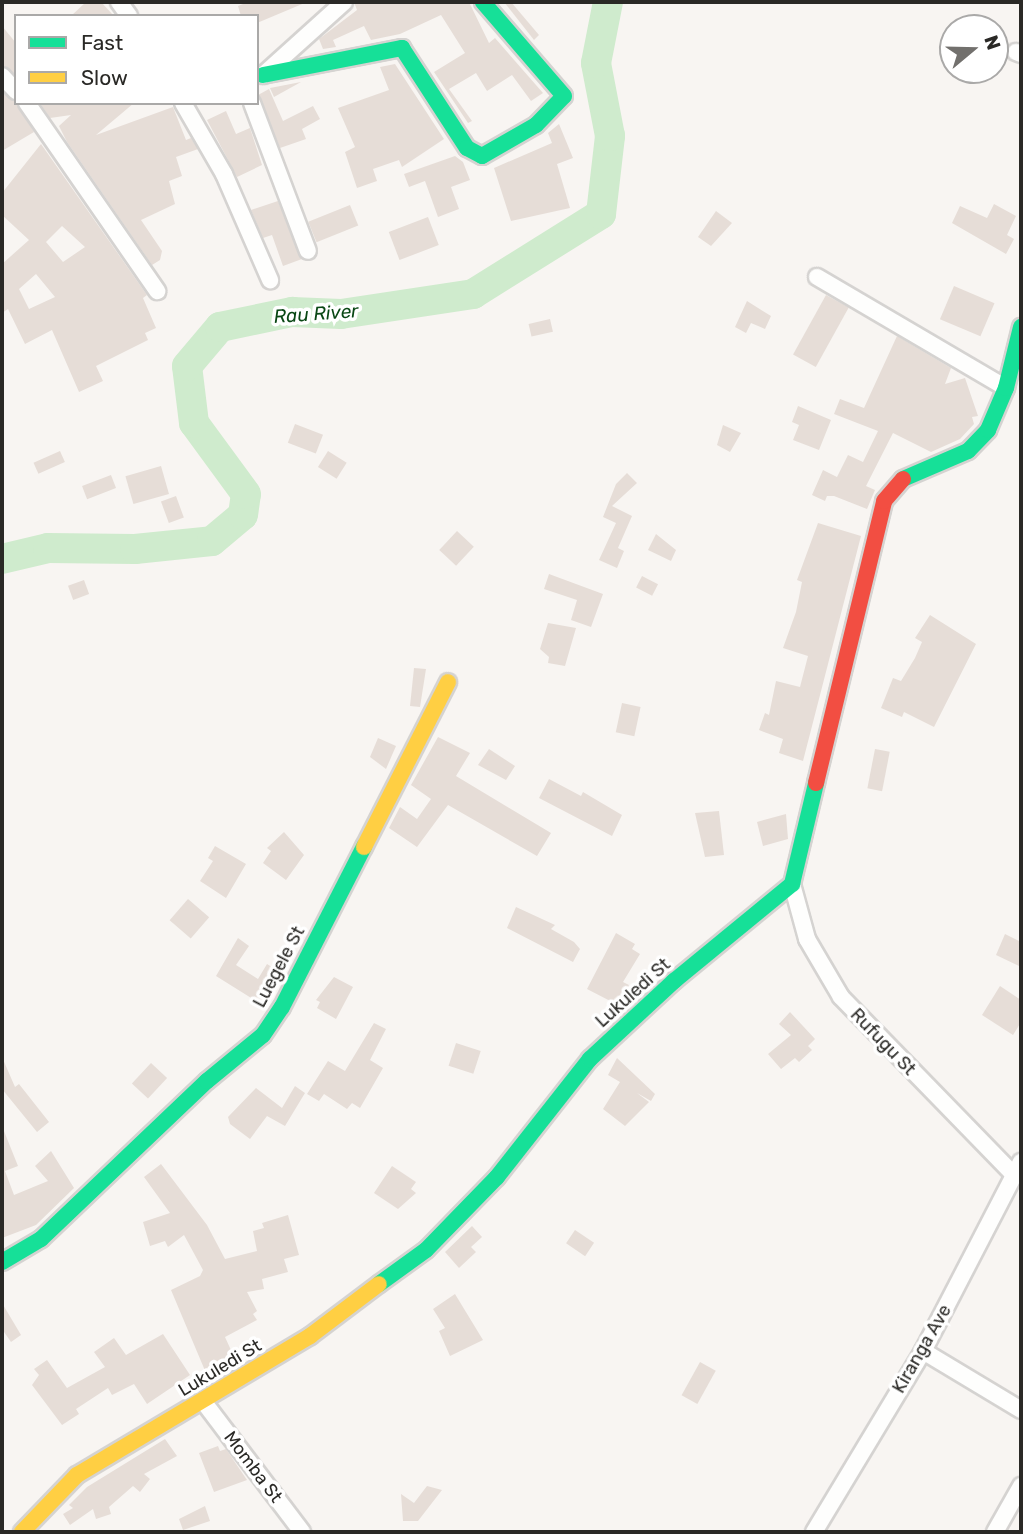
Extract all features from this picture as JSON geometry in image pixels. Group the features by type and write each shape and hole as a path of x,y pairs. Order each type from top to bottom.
{"street":[{"path":"260,76 344,2"},
{"path":"260,76 402,48 467,148 482,156 536,125 564,96 484,2"},
{"path":"2,76 14,89"},
{"path":"28,105 157,290"},
{"path":"184,105 224,174 270,279"},
{"path":"253,105 308,251"},
{"path":"817,277 1006,388"},
{"path":"792,884 884,501 898,481 914,471 968,451 988,430 1006,388 1021,327"},
{"name":"Luegele St","path":"2,1262 41,1239 207,1081 263,1035 282,1007 448,682"},
{"name":"Rufugu St","path":"792,884 807,939 841,997 1017,1168"},
{"name":"Lukuledi St","path":"22,1532 49,1500 77,1475 310,1336 426,1250 497,1177 590,1059 674,981 792,884"},
{"name":"Kiranga Ave","path":"814,1532 923,1350 1017,1168"},
{"path":"923,1350 1021,1410"},
{"name":"Momba St","path":"203,1401 302,1532"},
{"path":"995,1532 1021,1486"}],"building":[{"path":"86,2 101,2 112,14 73,14"},
{"path":"248,2 307,2 259,22 259,14 240,14 238,6"},
{"path":"354,2 469,2 489,43 495,38 543,93 531,101 512,75 487,91 476,73 449,89 472,121 468,123 434,72 465,53 441,15 400,34 371,40 364,26 333,40 336,47 323,49 319,39 357,10"},
{"path":"504,2 511,2 539,35 534,40"},
{"path":"2,26 14,41 14,74 2,65"},
{"path":"395,64 444,139 402,167 399,160 373,169 377,181 357,188 345,152 355,147 338,108 389,90 380,67"},
{"path":"301,82 274,97 270,88"},
{"path":"269,89 283,121 313,106 320,119 302,129 306,139 280,148 259,94"},
{"path":"2,92 14,100 14,105 18,105 34,132 2,151"},
{"path":"41,105 132,105 96,135 173,107 186,140 191,138 198,149 176,157 182,176 169,181 175,204 141,220 162,251 160,260 152,265 67,142 59,126 71,115 50,118"},
{"path":"226,111 236,134 250,128 262,165 237,177 207,120"},
{"path":"559,124 573,158 557,164 570,208 511,221 494,168 552,143 548,133"},
{"path":"41,144 147,295 143,298 156,328 145,333 148,340 96,366 103,381 79,392 52,330 25,344 8,309 2,313 2,264 29,240 2,215 2,193","holes":["62,226 85,247 63,262 46,242","36,274 55,297 29,309 19,289"]},
{"path":"455,156 463,162 470,180 451,187 459,209 438,217 425,181 409,187 404,174"},
{"path":"278,201 302,259 283,266 272,235 263,238 251,210"},
{"path":"994,204 1016,216 1007,235 1014,239 1006,254 952,223 960,206 987,218"},
{"path":"350,205 358,225 317,242 308,222"},
{"path":"716,211 732,223 711,246 698,237"},
{"path":"428,217 439,245 400,260 389,232"},
{"path":"954,286 995,303 980,336 940,319"},
{"path":"826,295 849,308 816,367 793,354"},
{"path":"747,301 771,316 765,329 751,323 746,333 735,327"},
{"path":"550,319 553,332 531,337 529,324"},
{"path":"897,336 951,368 945,384 965,378 978,416 972,417 974,424 960,439 931,452 893,433 866,486 875,490 867,509 834,496 827,496 825,501 812,495 823,470 837,477 848,455 863,462 878,431 834,414 840,399 864,408"},
{"path":"798,406 831,420 819,450 793,440 799,425 792,422"},
{"path":"295,424 323,435 316,453 288,443"},
{"path":"723,425 741,433 730,452 717,445"},
{"path":"60,451 65,462 38,474 34,463"},
{"path":"328,451 347,463 337,479 318,467"},
{"path":"161,466 169,494 133,504 125,476"},
{"path":"627,473 637,483 612,506 632,516 618,548 624,551 617,568 599,560 616,523 603,517 616,484"},
{"path":"111,475 116,488 87,499 82,486"},
{"path":"176,496 184,518 169,523 161,501"},
{"path":"818,523 861,536 803,761 779,753 783,739 759,730 765,713 769,715 776,681 800,687 808,656 783,648 796,612 802,582 797,580"},
{"path":"457,531 474,547 456,566 439,550"},
{"path":"656,534 676,550 671,561 648,550"},
{"path":"549,574 603,594 591,627 571,620 577,600 544,589"},
{"path":"642,576 658,584 652,596 636,588"},
{"path":"84,580 89,594 73,600 68,586"},
{"path":"930,615 976,644 934,727 904,712 902,717 881,708 893,678 901,681 915,658 922,642 915,638"},
{"path":"548,623 576,628 565,666 548,663 549,657 540,649"},
{"path":"414,668 426,669 420,707 410,706"},
{"path":"622,703 641,707 634,736 616,732"},
{"path":"438,737 470,753 456,776 551,833 537,856 448,805 417,847 389,828 400,807 417,819 431,799 411,785"},
{"path":"378,738 396,746 386,769 370,757"},
{"path":"489,749 515,766 506,780 478,765"},
{"path":"875,749 890,752 882,791 867,788"},
{"path":"549,779 581,796 583,792 622,815 612,836 539,798"},
{"path":"719,811 724,855 705,857 695,813"},
{"path":"786,814 788,839 763,846 757,822"},
{"path":"284,832 304,855 286,880 263,863 271,851 267,848"},
{"path":"215,846 246,864 226,898 200,881 213,861 208,858"},
{"path":"188,899 209,917 191,939 170,920"},
{"path":"516,907 555,925 551,929 574,942 580,949 573,962 507,928"},
{"path":"616,933 635,944 632,949 640,954 623,982 629,985 618,1005 587,989"},
{"path":"1005,934 1021,942 1021,967 996,955"},
{"path":"238,938 249,946 236,965 258,979 267,964 283,974 264,1006 216,976"},
{"path":"334,977 353,987 336,1019 317,1008 320,1002 316,1000"},
{"path":"1000,986 1021,1000 1021,1022 1013,1035 982,1015"},
{"path":"790,1012 815,1039 808,1046 812,1050 799,1062 795,1058 781,1069 768,1054 791,1035 779,1024"},
{"path":"374,1023 386,1029 370,1060 383,1068 360,1108 352,1103 347,1109 324,1094 319,1101 307,1094 328,1061 345,1071"},
{"path":"456,1043 481,1051 473,1074 449,1066"},
{"path":"2,1057 15,1087 19,1084 49,1122 37,1132 2,1089"},
{"path":"617,1058 655,1094 651,1101 637,1093 649,1102 625,1126 603,1109 620,1082 608,1075"},
{"path":"151,1063 167,1078 148,1098 132,1083"},
{"path":"295,1086 305,1093 285,1126 267,1116 250,1139 230,1124 228,1117 256,1088 282,1108"},
{"path":"2,1126 18,1166 5,1171 14,1195 48,1181 35,1166 51,1151 74,1188 36,1225 2,1238"},
{"path":"161,1164 207,1225 225,1259 257,1251 253,1231 264,1228 262,1223 288,1215 299,1255 284,1259 288,1272 262,1279 264,1289 247,1292 257,1311 253,1314 257,1320 225,1337 235,1359 206,1373 171,1290 200,1276 203,1270 184,1235 168,1247 165,1241 150,1246 143,1222 170,1213 144,1177"},
{"path":"392,1166 416,1182 411,1189 416,1193 398,1209 374,1193"},
{"path":"472,1226 482,1237 471,1247 476,1252 459,1268 445,1252"},
{"path":"575,1230 594,1243 585,1256 566,1243"},
{"path":"455,1294 483,1340 450,1356 439,1331 445,1328 433,1309"},
{"path":"2,1303 21,1335 11,1342 2,1329"},
{"path":"163,1334 190,1375 147,1404 134,1384 112,1395 108,1388 76,1409 79,1414 62,1425 32,1385 39,1375 34,1369 47,1360 67,1388 105,1367 94,1352 114,1338 126,1355"},
{"path":"700,1362 716,1371 697,1404 682,1395"},
{"path":"165,1439 177,1456 144,1474 150,1479 140,1492 133,1486 109,1507 111,1514 96,1519 93,1509 70,1525 63,1514 73,1508 69,1505 87,1487"},
{"path":"218,1446 220,1451 226,1449 247,1480 214,1492 199,1453"},
{"path":"427,1486 442,1490 418,1521 403,1521 401,1494 414,1503"},
{"path":"205,1506 210,1521 183,1530 179,1519"}],"waterway":[{"name":"Rau River","path":"2,559 48,548 135,549 212,541 243,515 246,494 194,423 187,366 220,327 292,312 341,314 473,294 601,214 610,136 596,63 608,2"}],"traffic: fast":[{"path":"263,75 402,48 467,148 482,156 536,125 564,96 483,2"},
{"path":"903,479 968,451 988,430 1006,388 1021,327"},
{"path":"379,1284 426,1250 497,1177 590,1059 674,981 792,884 816,783"},
{"path":"2,1262 41,1239 207,1081 263,1035 282,1007 364,847"}],"traffic: slow":[{"path":"364,847 448,682"},
{"path":"22,1532 77,1475 310,1336 379,1284"}],"traffic: jam":[{"path":"816,783 884,501 903,479"}]}
